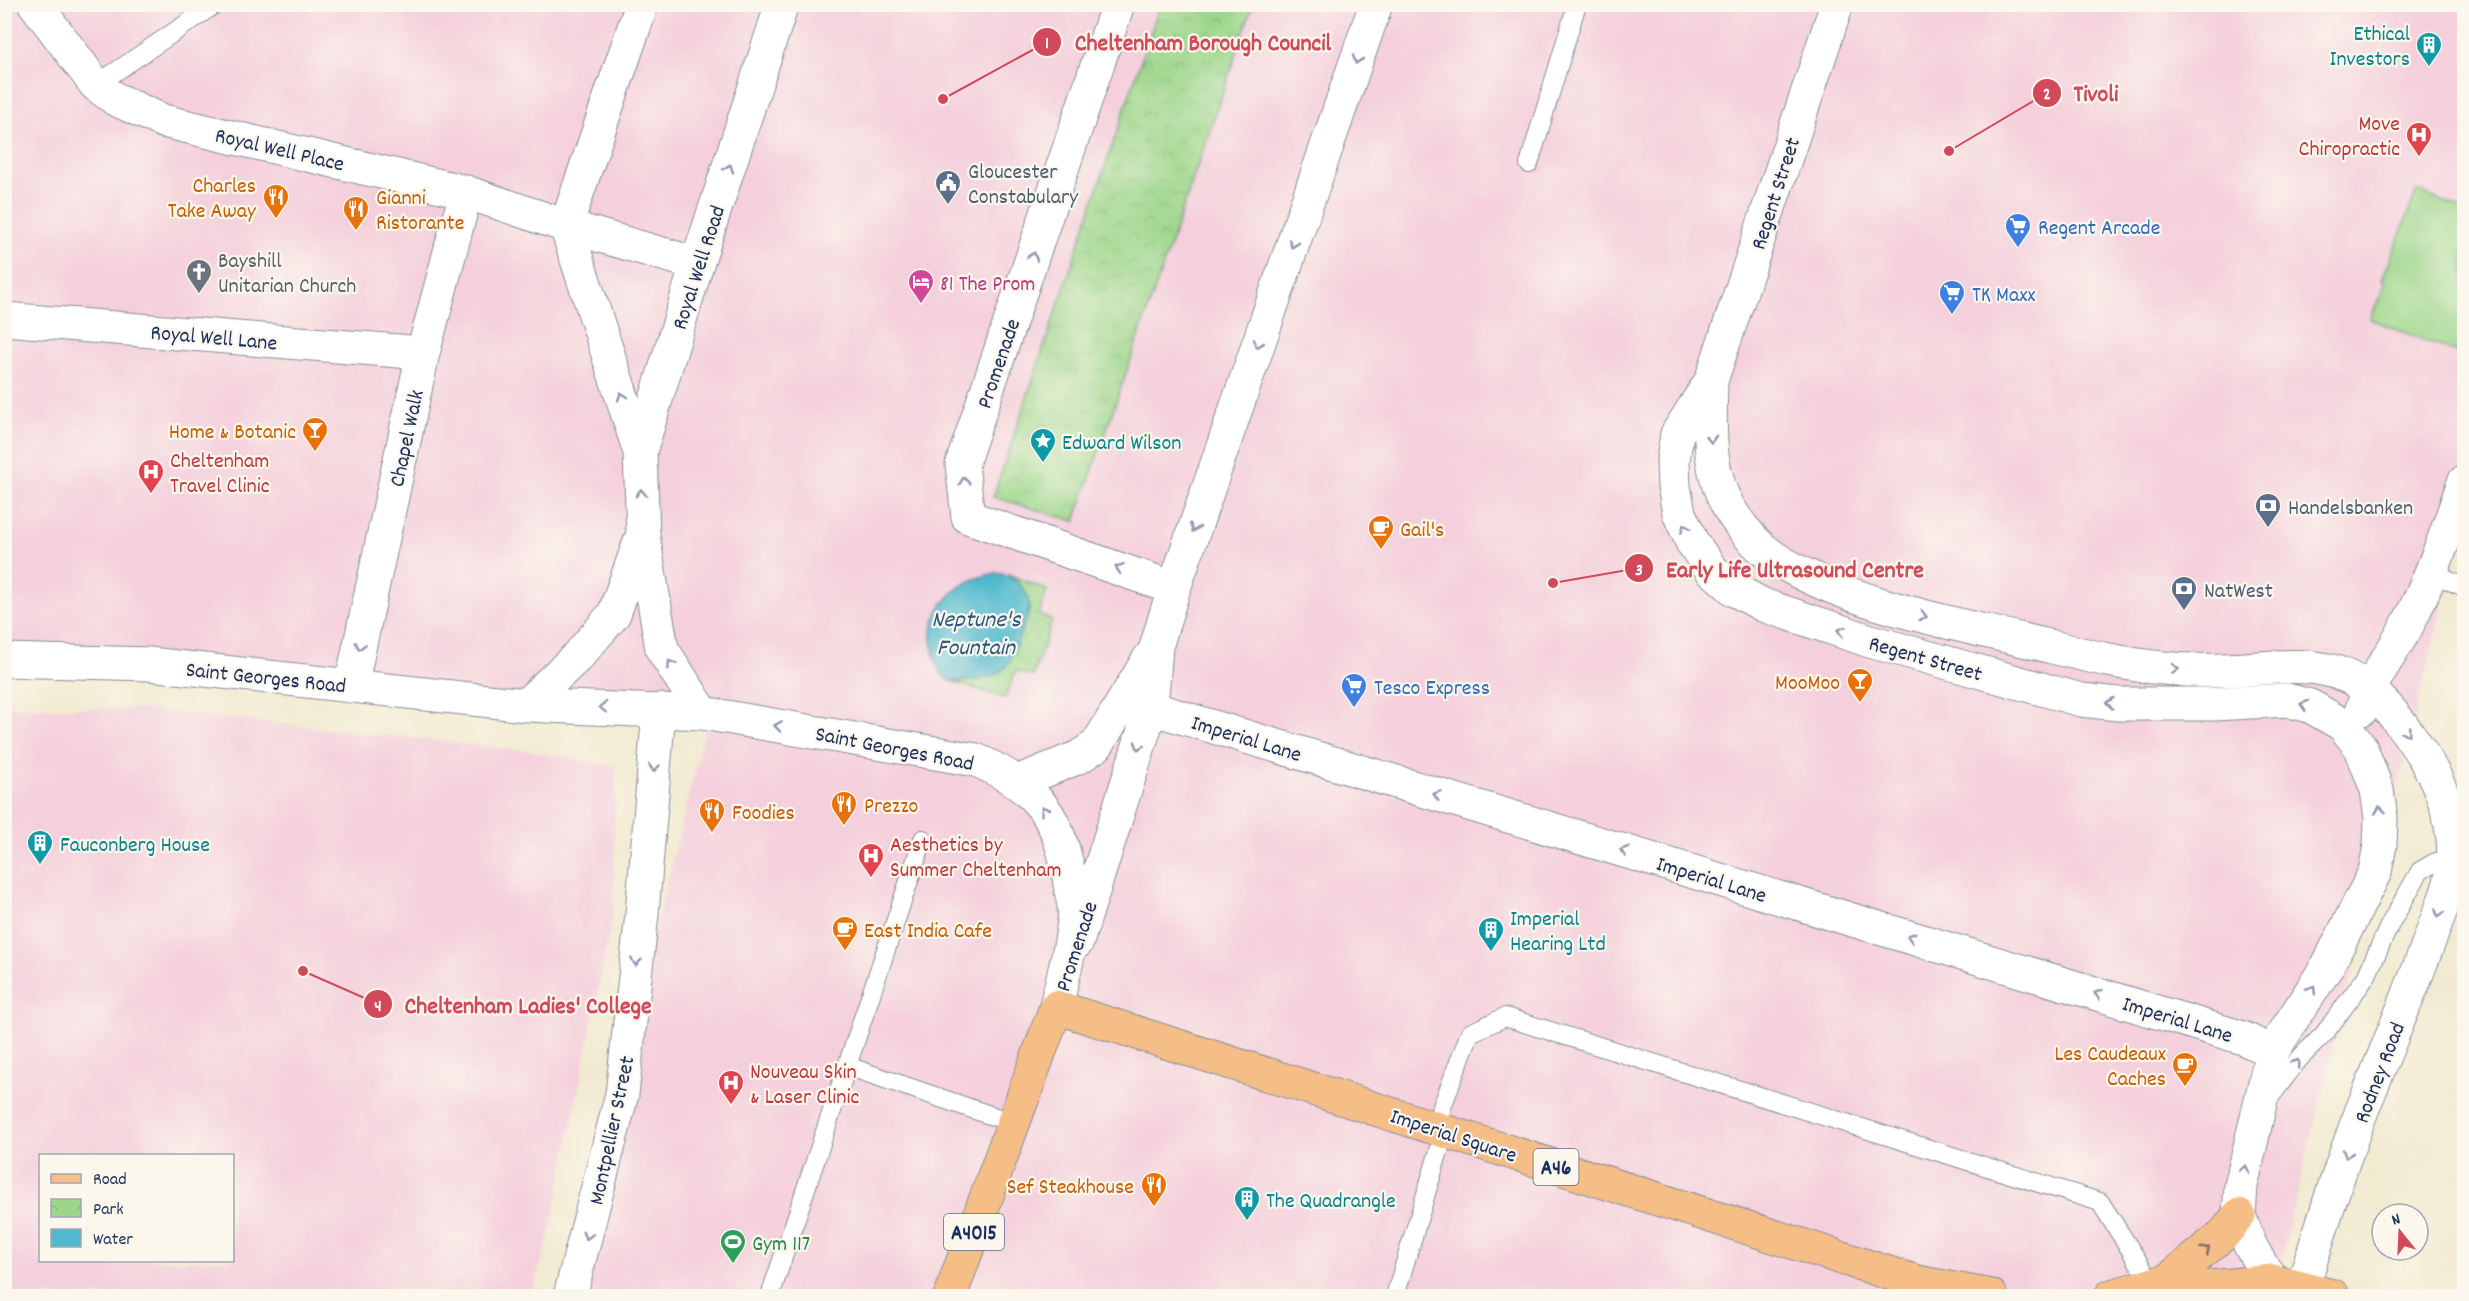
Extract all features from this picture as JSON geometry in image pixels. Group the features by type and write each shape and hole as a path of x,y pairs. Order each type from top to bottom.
{"main road":[{"name":"Promenade","path":"950,1296 1056,1007"},
{"name":"Imperial Square","path":"1056,1007 1917,1282 1991,1296"},
{"path":"2111,1296 2161,1282 2224,1234 2239,1215"},
{"path":"2161,1282 2232,1291 2288,1284 2333,1296"}],"street":[{"name":"Royal Well Place","path":"35,4 96,85 115,99 163,121 466,192 566,226 698,264"},
{"path":"640,452 566,226 642,4"},
{"name":"Royal Well Road","path":"703,713 662,649 643,535 640,452 782,4"},
{"name":"Promenade","path":"1118,4 962,464 968,517 1174,588"},
{"name":"Promenade","path":"1056,1007 1151,708 1156,647 1174,588 1376,4"},
{"name":"Regent Street","path":"1837,4 1711,381 1677,434 1673,460 1674,486 1679,513 1692,543 1711,569 1735,590 1763,605 1880,644 2081,700 2130,704 2214,704 2287,700 2310,706 2331,717 2353,736"},
{"name":"Chapel Walk","path":"351,686 423,353 466,192"},
{"name":"Royal Well Lane","path":"4,319 423,353"},
{"name":"Regent Street","path":"1711,381 1710,437 1713,464 1720,489 1732,514 1750,537 1771,556 1796,571 1856,596 1929,618 2104,660 2162,668 2221,670 2321,668 2346,676 2368,689"},
{"path":"2288,1284 2250,1245 2239,1215 2241,1186 2272,1052 2328,965 2375,873 2381,827 2377,790 2368,762 2353,736 2368,689 2396,648 2432,573 2464,482"},
{"name":"Royal Well Road","path":"526,705 579,654 614,614 643,535"},
{"path":"1017,782 1079,757 1097,745 1156,647"},
{"name":"Saint Georges Road","path":"4,660 149,664 526,705 703,713 976,760 997,769 1017,782 1036,799 1052,821 1067,857 1075,919 1056,1007"},
{"name":"Rodney Road","path":"2288,1284 2419,970 2453,875 2454,856 2447,808 2434,772 2420,748 2387,706 2368,689"},
{"name":"Imperial Lane","path":"1151,708 2243,1038 2272,1052"},
{"name":"Montpellier Street","path":"570,1296 622,1094 642,914 659,710"}],"lane":[{"path":"96,85 214,4"},
{"path":"1529,164 1578,4"},
{"path":"2432,573 2464,587"},
{"path":"770,1296 923,839"},
{"path":"2260,1109 2298,1060 2324,1034 2366,977 2390,924 2420,871 2434,862 2454,856"},
{"path":"1395,1296 1440,1129 1470,1033 1505,1017 2100,1202 2161,1282"},
{"path":"847,1066 1013,1123"}],"shaded area":[{"path":"5,5 2464,5 2464,519 2279,1267 2339,1296 563,1296 712,702 5,674"},
{"path":"5,707 146,709 523,750 616,766 614,908 552,1227 531,1296 5,1296"}],"green space":[{"path":"1160,5 1253,5 1075,521 993,497"},
{"path":"2417,191 2464,210 2464,335 2457,353 2370,319 2386,282 2382,280"},
{"path":"1008,574 1047,590 1039,615 1052,620 1033,676 1016,671 1005,698 947,680 961,682 991,676 1006,667 1028,614 1019,583"}],"water":[{"name":"Neptune's Fountain","path":"996,573 1016,581 1028,599 1028,614 1010,659 1004,669 984,679 947,680 942,675 934,655 933,625 938,612 955,590 981,577"}],"place":[{"name":"Ethical Investors","path":"2429,68"},
{"name":"Cheltenham Borough Council","path":"943,99"},
{"name":"Tivoli","path":"1949,151"},
{"name":"Move Chiropractic","path":"2419,158"},
{"name":"Gloucester Constabulary","path":"948,206"},
{"name":"Charles Take Away","path":"276,220"},
{"name":"Gianni Ristorante","path":"356,232"},
{"name":"Regent Arcade","path":"2018,249"},
{"name":"Bayshill Unitarian Church","path":"199,295"},
{"name":"81 The Prom","path":"921,305"},
{"name":"TK Maxx","path":"1952,316"},
{"name":"Home & Botanic","path":"315,453"},
{"name":"Edward Wilson","path":"1043,464"},
{"name":"Cheltenham Travel Clinic","path":"151,495"},
{"name":"Handelsbanken","path":"2268,529"},
{"name":"Gail's","path":"1381,551"},
{"name":"Early Life Ultrasound Centre","path":"1553,583"},
{"name":"NatWest","path":"2184,612"},
{"name":"MooMoo","path":"1860,704"},
{"name":"Tesco Express","path":"1354,709"},
{"name":"Prezzo","path":"844,827"},
{"name":"Foodies","path":"712,834"},
{"name":"Fauconberg House","path":"40,866"},
{"name":"Aesthetics by Summer Cheltenham","path":"871,879"},
{"name":"East India Cafe","path":"845,952"},
{"name":"Imperial Hearing Ltd","path":"1491,953"},
{"name":"Cheltenham Ladies' College","path":"303,971"},
{"name":"Les Caudeaux Caches","path":"2185,1088"},
{"name":"Nouveau Skin & Laser Clinic","path":"731,1106"},
{"name":"Sef Steakhouse","path":"1154,1208"},
{"name":"The Quadrangle","path":"1247,1222"},
{"name":"Gym 117","path":"733,1265"}]}
